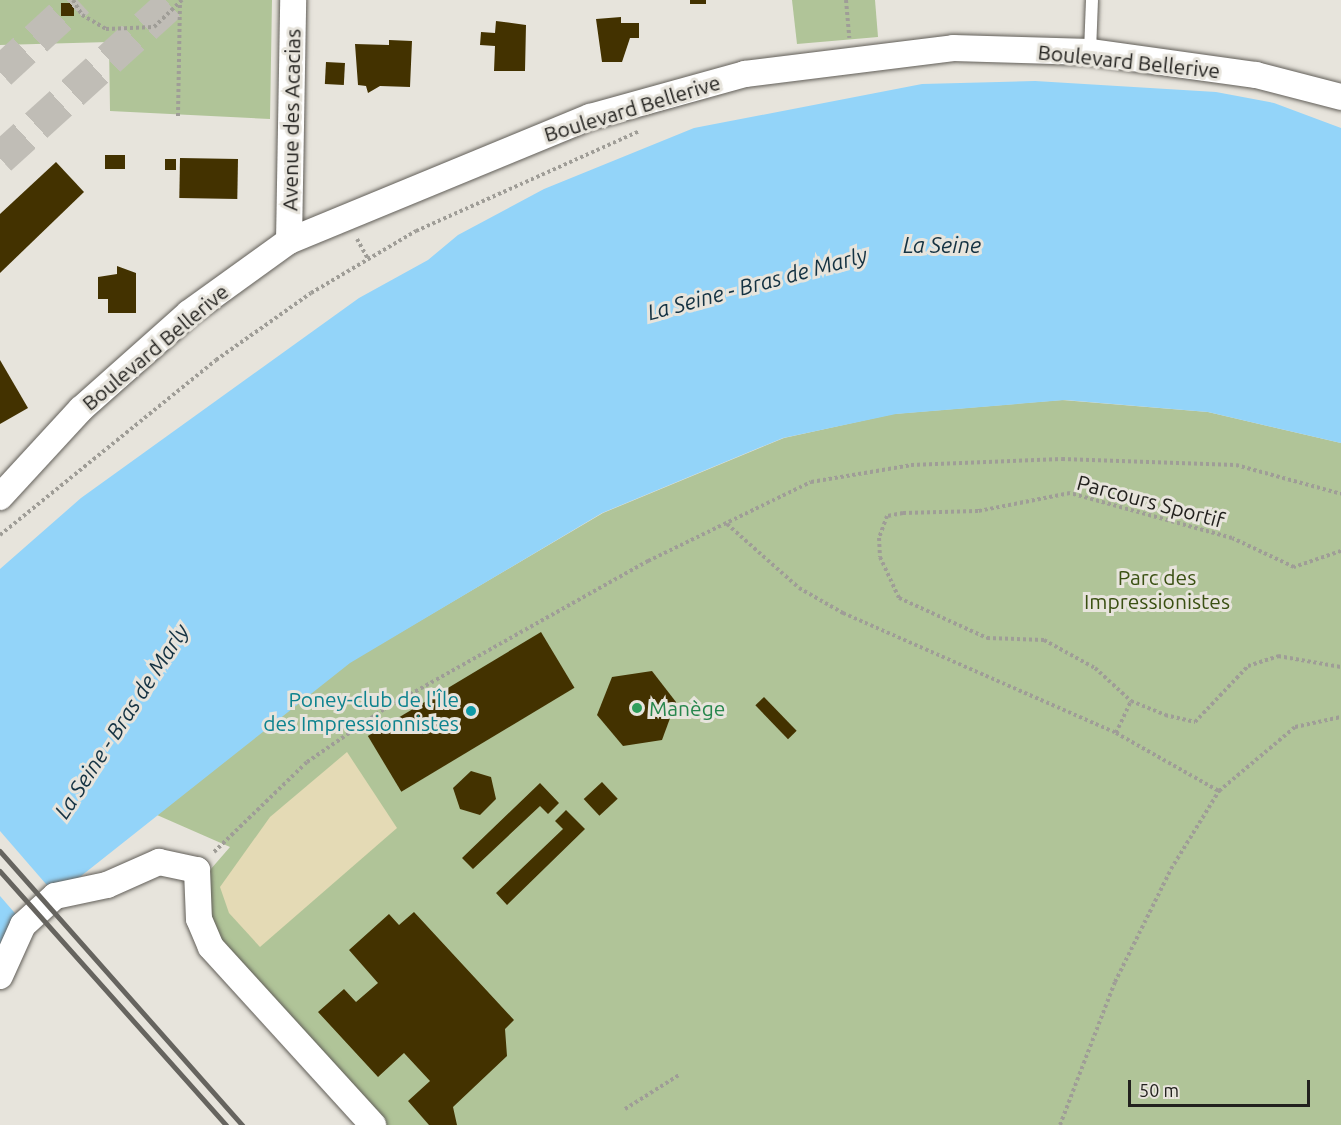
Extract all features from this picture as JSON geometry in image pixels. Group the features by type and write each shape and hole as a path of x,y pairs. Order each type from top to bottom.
{"street":[{"name":"Avenue des Acacias","path":"289,241 293,0"},
{"name":"Boulevard Bellerive","path":"0,497 114,380 189,313 289,241 590,117 745,74 953,48 1090,52 1256,75 1341,97"},
{"path":"0,976 22,925 55,896 107,885 159,862 197,870 199,919 211,946 373,1125"}],"lane":[{"path":"1090,52 1092,0"}],"path":[{"path":"73,0 82,15 106,29 154,27 180,1"},
{"path":"178,116 180,1"},
{"name":"Boulevard Bellerive","path":"0,535 216,360 311,293 416,231 649,128"},
{"path":"197,870 307,762 384,709 727,524 811,482 992,458 1236,465 1341,494"},
{"name":"Parcours Sportif","path":"1341,551 1294,567 1232,538 1070,493 978,511 887,516 880,557 899,598 987,638 1044,640 1095,668 1131,701 1195,722 1248,666 1278,656 1341,667"},
{"path":"727,524 799,588 825,603 1116,733 1219,791"},
{"path":"1116,733 1131,701"},
{"path":"1060,1125 1115,982 1172,869 1219,791 1295,727 1341,717"},
{"path":"625,1109 679,1075"}],"green space":[{"path":"0,0 272,0 270,119 110,111 109,42 0,45"},
{"path":"792,0 875,0 878,37 797,44"},
{"name":"Parc des Impressionistes","path":"1062,400 1208,412 1341,443 1341,1125 386,1125 211,930 210,870 230,847 157,815 350,662 603,513 784,438 893,414"}],"sand":[{"path":"347,752 397,828 260,947 229,913 220,887 270,817"}],"water":[{"name":"La Seine","path":"1035,81 1216,92 1274,103 1341,128 1341,443 1208,412 1065,400 896,414 783,438 602,513 350,663 76,880 0,962 0,569 81,498 359,298 428,260 458,235 544,189 694,128 922,84"}],"pier":[{"path":"0,831 52,891 20,919 0,896"}],"building":[{"path":"690,0 706,0 706,4 690,4"},
{"path":"61,3 74,3 74,16 61,16"},
{"path":"621,17 621,23 639,23 639,38 630,38 622,62 602,62 596,19"},
{"path":"496,21 526,25 525,71 494,71 495,46 480,45 481,32 495,33"},
{"path":"389,40 412,41 410,87 380,86 368,93 366,86 358,85 355,44 389,45"},
{"path":"326,62 345,63 344,85 325,84"},
{"path":"105,155 125,155 125,169 105,169"},
{"path":"180,158 238,159 237,199 179,198"},
{"path":"165,159 176,159 176,170 165,170"},
{"path":"56,162 84,192 0,273 0,214"},
{"path":"117,266 136,273 136,313 108,313 108,299 98,299 98,277 117,274"},
{"path":"0,360 28,408 0,424"},
{"name":"Poney-club de l'Île des Impressionnistes","path":"541,632 574,688 401,792 368,736"},
{"name":"Manège","path":"652,671 676,702 662,740 623,746 597,715 612,677"},
{"path":"764,697 797,731 788,739 755,705"},
{"path":"471,771 491,777 496,799 480,815 460,809 453,788"},
{"path":"602,782 618,799 599,816 584,799"},
{"path":"540,783 559,803 548,814 540,806 473,869 462,858"},
{"path":"566,810 585,829 507,905 496,893 563,829 555,821"},
{"path":"414,912 514,1020 505,1029 507,1056 453,1107 457,1125 429,1125 408,1101 430,1081 404,1053 378,1077 318,1012 344,989 356,1002 378,983 349,950 389,914 399,925"}],"tunnel":[{"path":"0,72 78,0"},
{"path":"0,158 174,0"}],"railway":[{"path":"0,851 242,1125"},
{"path":"0,871 226,1125"}],"place":[{"name":"Manège","path":"637,708"},
{"name":"Poney-club de l'Île des Impressionnistes","path":"471,711"}],"water label":[{"name":"La Seine - Bras de Marly","path":"757,283"},
{"name":"La Seine - Bras de Marly","path":"121,721"}]}
